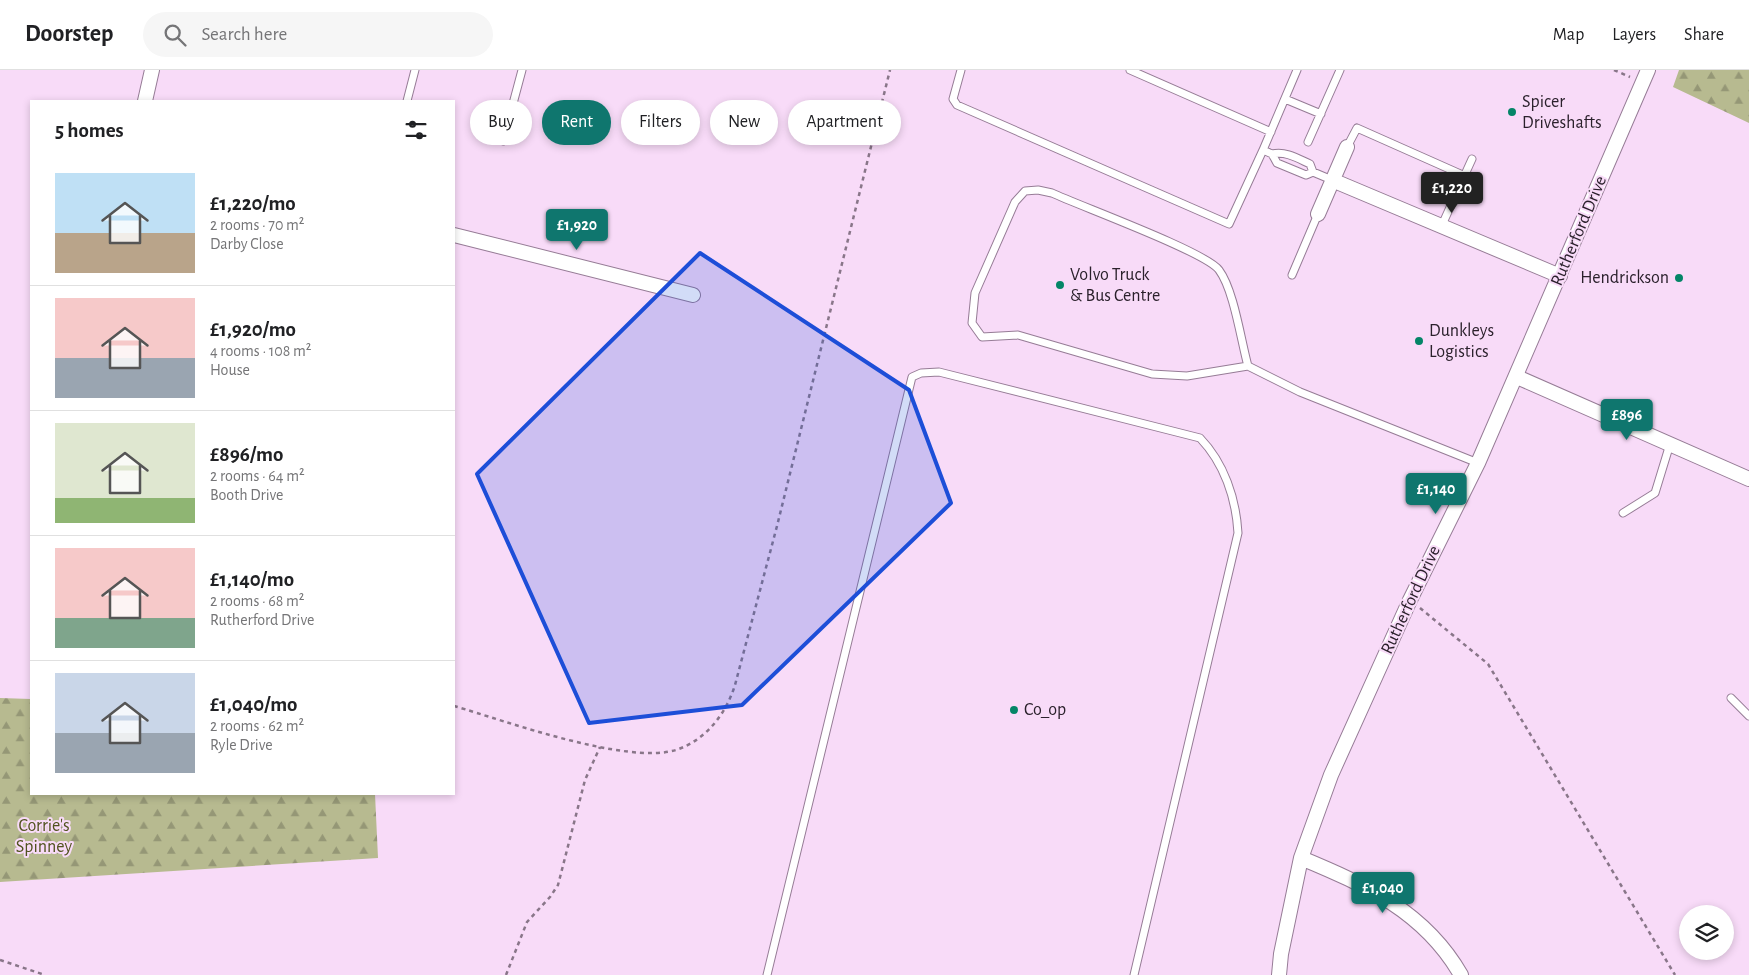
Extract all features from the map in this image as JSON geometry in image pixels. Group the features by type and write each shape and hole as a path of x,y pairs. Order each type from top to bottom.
{"street":[{"path":"146,100 152,70"},
{"name":"Rutherford Drive","path":"1279,975 1281,954 1302,858 1331,776 1410,600 1478,463 1648,70"},
{"path":"1318,214 1347,147"},
{"path":"1332,180 1560,276"},
{"path":"455,235 693,295"},
{"path":"1516,377 1749,479"},
{"path":"1302,858 1358,882 1410,914 1451,956 1461,975"}],"lane":[{"path":"407,100 415,70"},
{"path":"514,100 522,70"},
{"path":"961,70 953,99 957,105 1230,224 1297,70"},
{"path":"1130,70 1271,132"},
{"path":"1308,142 1340,70"},
{"path":"1285,99 1321,114"},
{"path":"1347,147 1357,128 1465,176"},
{"path":"1263,150 1272,154 1282,152 1310,164 1313,172"},
{"path":"1272,154 1277,163 1306,175 1313,172 1332,180"},
{"path":"1442,225 1472,159"},
{"path":"1248,366 1231,300 1218,270 1182,249 1052,194 1038,190 1025,191 1015,202 975,293 972,323 982,337 1018,335 1152,374 1187,376 1248,366 1300,392 1478,463"},
{"path":"1292,275 1318,214"},
{"path":"767,975 912,377 921,373 939,372 1200,438 1212,450 1232,492 1237,514 1238,533 1134,975"},
{"path":"1623,513 1655,493 1670,444"},
{"path":"1731,698 1749,716"}],"path":[{"path":"455,706 622,752 675,750 692,742 719,719 729,704 777,526 890,70"},
{"path":"1614,70 1635,79"},
{"path":"1410,600 1488,664 1675,975"},
{"path":"506,975 527,922 550,898 558,886 585,780 601,746"},
{"path":"0,960 45,975"}],"highlighted area":[{"path":"700,253 909,390 951,503 742,705 589,723 477,474"}],"green space":[{"path":"1679,70 1749,70 1749,123 1673,87"},
{"name":"Corrie's Spinney","path":"0,698 30,699 30,795 375,795 378,858 0,882"}],"place":[{"name":"Spicer Driveshafts","path":"1512,112"},
{"name":"Hendrickson","path":"1679,278"},
{"name":"Volvo Truck & Bus Centre","path":"1060,285"},
{"name":"Dunkleys Logistics","path":"1419,341"},
{"name":"Co_op","path":"1014,710"}]}
